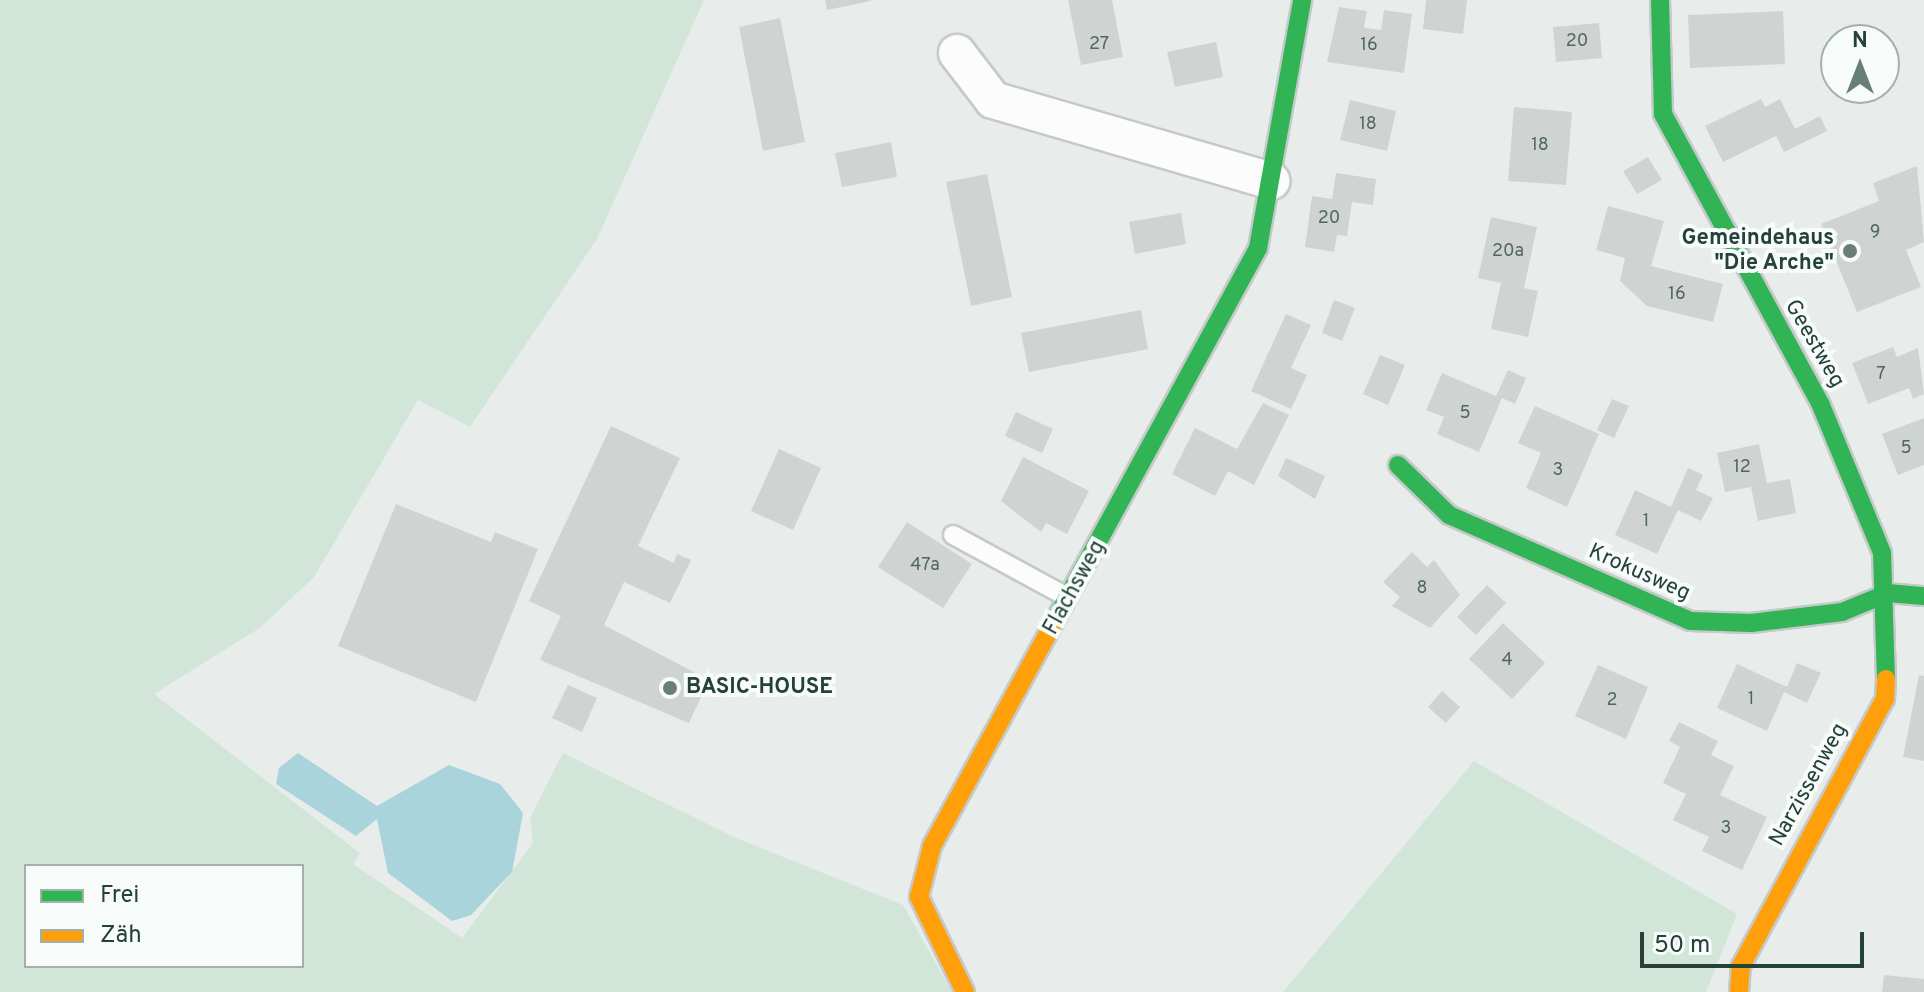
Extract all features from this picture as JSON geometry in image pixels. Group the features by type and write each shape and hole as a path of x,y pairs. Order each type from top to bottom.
{"street":[{"name":"Flachsweg","path":"965,992 919,897 932,846 1258,248 1302,0"},
{"name":"Geestweg","path":"1660,0 1663,114 1820,403 1882,553 1888,593"},
{"path":"957,53 993,100 1271,181"},
{"name":"Krokusweg","path":"1398,465 1449,515 1690,621 1842,612 1888,593"},
{"path":"1888,593 1924,596"},
{"name":"Narzissenweg","path":"1739,992 1741,966 1885,699 1888,593"}],"lane":[{"path":"953,535 1069,598"}],"green space":[{"path":"0,0 704,0 597,239 470,427 418,400 314,577 261,627 154,694 360,853 353,864 462,938 533,843 530,818 563,753 736,838 903,905 952,992 0,992"},
{"path":"1474,761 1737,914 1706,992 1283,992"}],"water":[{"path":"298,753 377,806 449,765 500,784 523,813 512,872 471,915 452,921 388,873 377,819 356,836 276,784 279,768"}],"building":[{"path":"825,0 871,0 871,1 827,10"},
{"path":"1068,0 1112,0 1123,57 1081,65"},
{"path":"1426,0 1467,0 1463,34 1423,29"},
{"path":"1339,7 1367,11 1364,28 1381,30 1384,10 1412,14 1404,73 1327,62"},
{"path":"1783,11 1785,64 1690,68 1688,15"},
{"path":"780,18 805,142 763,151 739,27"},
{"path":"1599,23 1602,58 1556,62 1553,27"},
{"path":"1216,42 1223,77 1175,87 1167,52"},
{"path":"1761,99 1765,107 1780,99 1795,129 1820,116 1827,131 1784,152 1776,136 1723,162 1705,126"},
{"path":"1350,100 1396,111 1387,151 1340,140"},
{"path":"1514,107 1572,112 1566,185 1508,181"},
{"path":"891,142 897,177 842,187 835,153"},
{"path":"1648,157 1662,180 1637,194 1623,171"},
{"path":"1917,166 1924,242 1906,250 1921,287 1857,312 1821,224 1879,201 1873,183"},
{"path":"1336,173 1376,179 1373,205 1352,202 1347,236 1337,235 1334,252 1305,247 1312,196 1332,199"},
{"path":"987,174 1012,297 971,306 946,182"},
{"path":"1608,206 1664,221 1651,266 1723,284 1713,322 1647,306 1620,281 1625,258 1596,250"},
{"path":"1181,213 1186,244 1135,254 1129,222"},
{"path":"1491,217 1537,227 1524,288 1538,291 1528,337 1491,329 1501,283 1478,278"},
{"path":"1334,300 1355,308 1342,341 1322,333"},
{"path":"1141,310 1148,349 1029,372 1021,333"},
{"path":"1286,314 1311,325 1291,368 1307,375 1291,409 1251,391"},
{"path":"1893,347 1897,357 1918,348 1924,394 1913,399 1909,388 1868,404 1852,363"},
{"path":"1380,355 1405,365 1388,405 1363,394"},
{"path":"1508,370 1526,378 1515,404 1502,398 1479,452 1437,434 1444,417 1426,410 1442,373 1496,396"},
{"path":"1612,399 1629,406 1614,438 1597,430"},
{"path":"1263,403 1289,415 1254,485 1228,471 1215,496 1172,474 1195,428 1237,449"},
{"path":"1535,406 1599,434 1567,507 1526,488 1541,453 1518,443"},
{"path":"1016,412 1053,429 1042,453 1005,436"},
{"path":"1924,418 1924,465 1898,475 1882,434"},
{"path":"611,426 680,458 638,546 674,563 677,554 691,560 670,603 624,582 604,625 709,680 689,723 540,660 561,616 529,601"},
{"path":"1759,444 1767,483 1790,479 1796,513 1758,521 1751,487 1725,492 1717,453"},
{"path":"779,449 821,468 793,530 751,511"},
{"path":"1023,457 1089,491 1067,534 1046,523 1041,532 1001,501"},
{"path":"1286,458 1325,476 1315,499 1278,476"},
{"path":"1688,468 1703,475 1696,490 1713,498 1701,521 1678,510 1657,554 1615,535 1635,490 1671,507"},
{"path":"396,504 491,542 495,532 538,549 476,702 338,646"},
{"path":"907,522 972,564 943,608 878,567"},
{"path":"1412,552 1427,567 1434,560 1460,595 1430,628 1392,606 1400,597 1383,582"},
{"path":"1487,585 1506,603 1476,635 1457,617"},
{"path":"1503,623 1545,663 1512,699 1469,659"},
{"path":"1797,663 1821,673 1807,703 1784,692 1767,731 1717,708 1737,664 1787,687"},
{"path":"1598,665 1648,687 1626,739 1575,716"},
{"path":"1919,675 1924,676 1924,761 1903,757"},
{"path":"568,685 597,698 582,732 552,718"},
{"path":"1442,691 1460,707 1446,723 1428,707"},
{"path":"1679,722 1718,741 1711,755 1734,766 1720,795 1767,817 1742,870 1702,851 1709,837 1673,820 1686,794 1663,783 1680,747 1669,741"},
{"path":"1884,975 1924,979 1924,992 1882,992"}],"traffic: fast":[{"path":"1058,615 1258,248 1302,0"},
{"path":"1660,0 1663,114 1820,403 1882,553 1886,679"},
{"path":"1398,465 1449,515 1690,621 1751,623 1842,612 1888,593 1924,596"}],"traffic: slow":[{"path":"965,992 919,897 932,846 1058,615"},
{"path":"1739,992 1741,966 1885,699 1886,679"}],"place":[{"name":"Gemeindehaus \"Die Arche\"","path":"1850,251"},
{"name":"BASIC-HOUSE","path":"670,688"}]}
